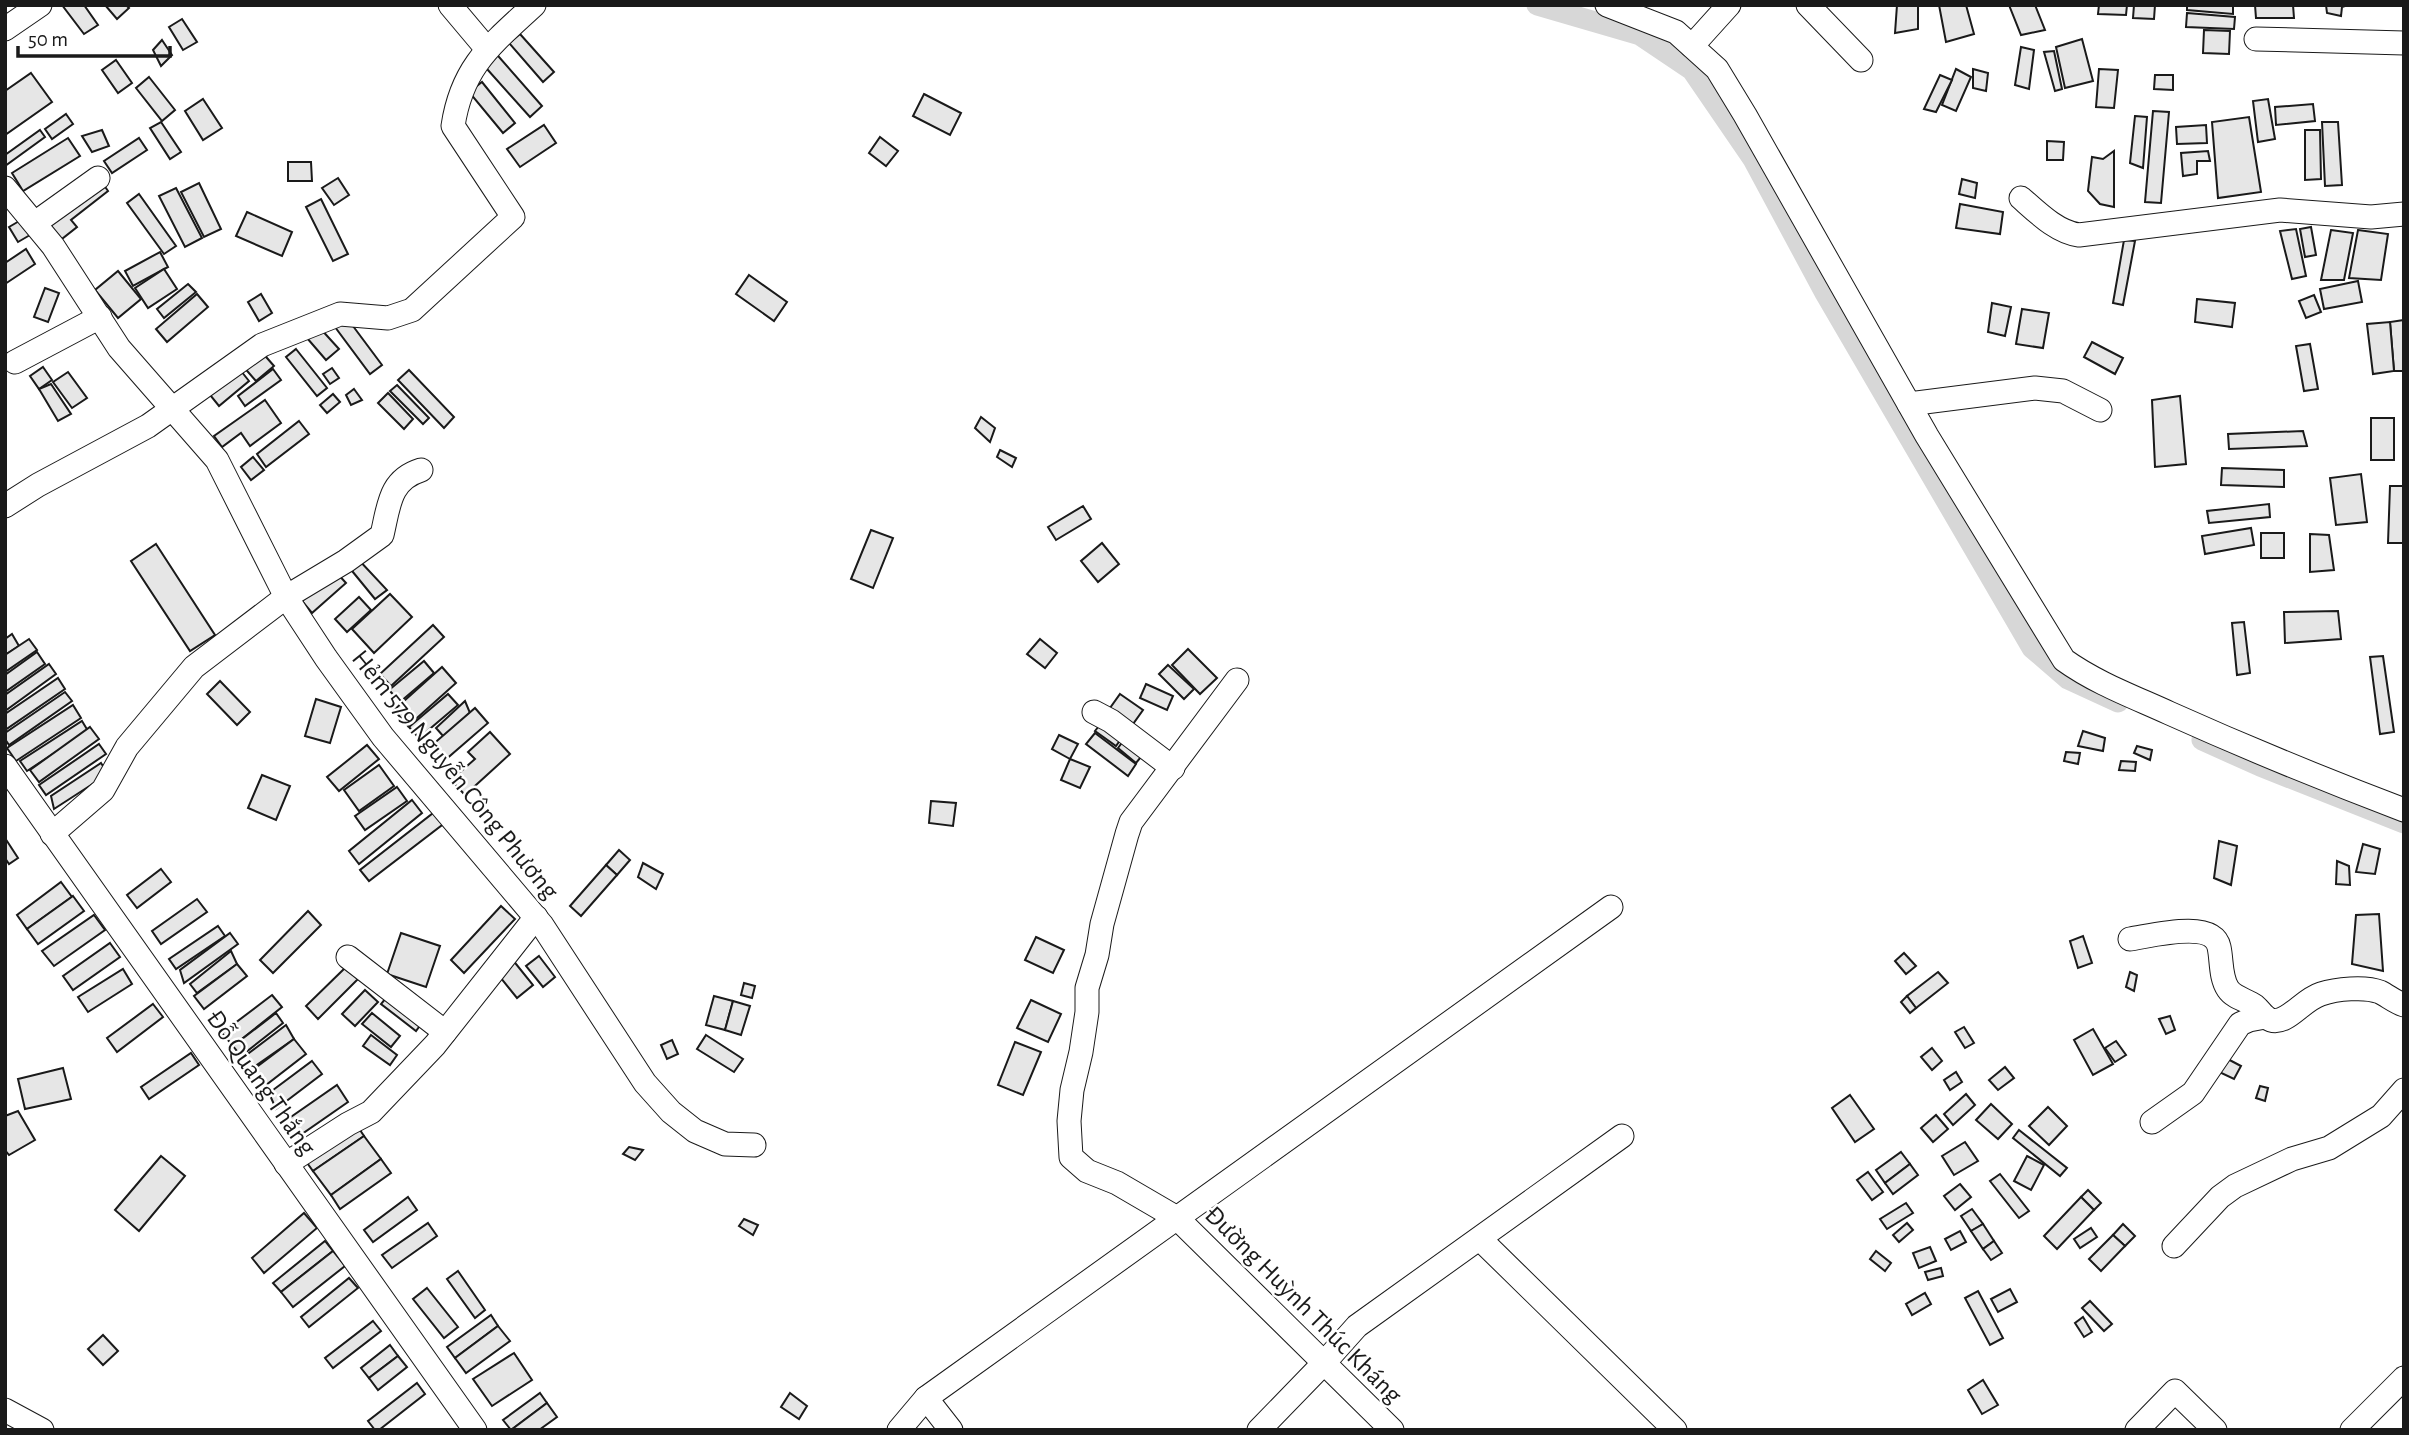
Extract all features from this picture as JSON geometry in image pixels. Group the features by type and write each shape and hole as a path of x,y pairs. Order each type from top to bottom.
{"street":[{"path":"5,29 40,5"},
{"path":"450,5 487,49"},
{"path":"5,506 38,485 148,426 262,345 340,314 388,318 412,310 513,217 453,126 457,100 470,72 487,49 534,5"},
{"path":"1607,5 1676,32 1717,69 1909,404 2007,570 2064,660 2084,674 2189,722 2309,774 2404,810"},
{"path":"1692,46 1728,5"},
{"path":"1808,5 1861,60"},
{"path":"2256,39 2404,43"},
{"path":"35,223 98,178"},
{"name":"Hẻm 579 Nguyễn Công Phương","path":"5,188 53,246 120,348 217,460 286,597 383,737 536,917 645,1083 671,1112 695,1131 724,1144 754,1145"},
{"path":"2021,198 2055,225 2071,234 2079,235 2280,210 2358,216 2404,214"},
{"path":"15,362 100,317"},
{"path":"1909,404 2035,388 2063,391 2101,410"},
{"path":"52,834 103,790 127,747 194,667 286,597 346,561 382,535 392,492 407,475 421,470"},
{"path":"1094,712 1111,721 1173,768 1237,680"},
{"name":"Đỗ Quang Thắng","path":"5,766 475,1430"},
{"name":"Đường Huỳnh Thúc Kháng","path":"1173,768 1131,822 1102,924 1097,955 1087,988 1087,1012 1072,1090 1069,1121 1071,1157 1087,1171 1117,1183 1177,1218 1392,1430"},
{"path":"899,1430 926,1398 1611,907"},
{"path":"286,1164 348,1124 372,1112 445,1032 536,917"},
{"path":"2130,939 2188,931 2203,931 2214,935 2227,988 2255,1006 2265,1017 2275,1021 2285,1020 2307,1000 2323,993 2372,990 2404,1005"},
{"path":"348,957 445,1032"},
{"path":"2152,1122 2193,1093 2240,1024 2265,1017"},
{"path":"2174,1246 2220,1197 2235,1186 2292,1159 2329,1148 2381,1116 2404,1090"},
{"path":"1259,1430 1357,1326 1622,1136"},
{"path":"1480,1239 1675,1430"},
{"path":"2352,1430 2404,1378"},
{"path":"2137,1430 2175,1391 2215,1430"},
{"path":"926,1398 951,1430"},
{"path":"5,1410 42,1430"}],"building":[{"path":"62,5 84,5 98,25 84,34"},
{"path":"105,5 126,5 129,8 117,19"},
{"path":"1897,5 1918,5 1918,29 1895,33"},
{"path":"1939,5 1966,5 1974,34 1946,42"},
{"path":"2009,5 2035,5 2045,30 2021,35"},
{"path":"2099,5 2127,5 2126,15 2098,14"},
{"path":"2134,5 2155,5 2154,19 2133,18"},
{"path":"2187,5 2233,5 2233,14 2187,10"},
{"path":"2255,5 2293,5 2294,18 2256,18"},
{"path":"2326,5 2348,5 2342,7 2341,16 2327,13"},
{"path":"2187,13 2235,17 2234,29 2186,27"},
{"path":"182,19 197,42 183,50 169,27"},
{"path":"2204,30 2230,31 2229,54 2203,53"},
{"path":"520,34 554,72 543,82 509,43"},
{"path":"2082,39 2093,81 2065,88 2056,47"},
{"path":"162,40 172,55 161,66 153,50"},
{"path":"2021,47 2034,50 2029,89 2015,85"},
{"path":"492,49 542,106 530,117 479,60"},
{"path":"2054,51 2062,89 2055,91 2044,52"},
{"path":"116,60 132,83 118,93 102,70"},
{"path":"1956,69 1971,77 1956,111 1942,105"},
{"path":"1973,69 1988,73 1986,91 1973,88"},
{"path":"2099,69 2118,70 2114,108 2096,107"},
{"path":"31,73 52,102 5,135 5,91"},
{"path":"1940,75 1952,80 1936,112 1924,109"},
{"path":"2155,75 2173,75 2173,90 2154,89"},
{"path":"149,77 175,110 162,121 136,88"},
{"path":"482,82 515,123 503,133 469,92"},
{"path":"924,94 961,113 950,135 913,116"},
{"path":"203,99 222,128 203,140 185,111"},
{"path":"2268,99 2275,139 2258,142 2253,101"},
{"path":"2313,104 2315,121 2276,125 2275,107"},
{"path":"2153,111 2169,112 2161,203 2145,202"},
{"path":"66,114 73,124 52,139 45,129"},
{"path":"2135,116 2147,117 2143,168 2130,163"},
{"path":"2249,117 2261,192 2218,198 2212,122"},
{"path":"161,122 181,152 170,159 150,128"},
{"path":"2322,122 2338,122 2342,185 2325,186"},
{"path":"544,125 556,143 520,167 507,149"},
{"path":"2206,125 2207,143 2177,144 2176,127"},
{"path":"40,130 45,137 5,166 5,155"},
{"path":"102,130 109,146 92,152 82,136"},
{"path":"2305,130 2320,130 2321,179 2305,180"},
{"path":"880,137 898,151 886,166 869,153"},
{"path":"68,138 80,156 23,191 12,173"},
{"path":"139,138 147,150 112,173 104,161"},
{"path":"2047,141 2064,142 2063,160 2047,160"},
{"path":"2114,151 2114,207 2100,204 2088,191 2092,157 2103,159"},
{"path":"2208,151 2210,161 2197,161 2197,174 2183,176 2181,153"},
{"path":"288,162 311,162 312,181 288,181"},
{"path":"99,178 108,191 71,220 77,227 58,242 42,222"},
{"path":"338,178 349,195 334,205 322,188"},
{"path":"1962,179 1977,183 1975,198 1959,194"},
{"path":"199,183 221,229 204,237 181,192"},
{"path":"176,188 202,238 185,247 159,196"},
{"path":"139,194 176,246 164,254 127,203"},
{"path":"321,199 348,254 333,261 306,207"},
{"path":"1960,204 2003,212 2000,234 1956,228"},
{"path":"247,212 292,232 282,256 236,236"},
{"path":"21,220 30,235 18,242 9,227"},
{"path":"2311,227 2316,255 2305,257 2300,229"},
{"path":"2296,229 2306,276 2292,279 2280,231"},
{"path":"2331,230 2353,233 2344,280 2321,280"},
{"path":"2358,230 2388,234 2381,280 2349,278"},
{"path":"2124,240 2135,241 2123,305 2113,303"},
{"path":"26,249 35,264 5,284 5,263"},
{"path":"160,252 168,267 133,286 125,271"},
{"path":"164,269 177,289 148,308 135,288"},
{"path":"118,271 141,299 118,318 95,290"},
{"path":"749,275 787,302 774,321 736,294"},
{"path":"2358,281 2362,302 2324,309 2320,289"},
{"path":"188,284 196,292 164,318 157,309"},
{"path":"45,288 59,293 48,322 34,317"},
{"path":"197,294 208,307 167,342 156,329"},
{"path":"261,294 272,313 259,321 248,302"},
{"path":"2314,295 2321,312 2306,318 2299,301"},
{"path":"2197,299 2235,303 2232,327 2195,322"},
{"path":"1992,303 2011,307 2005,336 1988,332"},
{"path":"2022,309 2049,313 2043,348 2016,344"},
{"path":"347,318 382,365 370,374 335,327"},
{"path":"2404,320 2404,371 2394,371 2390,322"},
{"path":"2390,322 2394,371 2373,374 2367,324"},
{"path":"319,327 339,349 326,360 307,338"},
{"path":"2092,342 2123,358 2115,374 2084,357"},
{"path":"2310,344 2318,389 2304,391 2296,346"},
{"path":"296,349 327,388 317,396 286,357"},
{"path":"260,350 274,366 256,381 242,365"},
{"path":"237,366 249,381 219,406 206,390"},
{"path":"43,367 52,380 39,389 30,376"},
{"path":"332,368 339,378 330,384 323,374"},
{"path":"273,369 281,380 245,406 238,396"},
{"path":"409,370 454,417 444,428 398,380"},
{"path":"68,372 87,398 72,408 53,382"},
{"path":"51,384 71,414 58,421 39,389"},
{"path":"397,385 429,418 423,424 390,391"},
{"path":"354,389 362,400 351,405 346,395"},
{"path":"388,393 413,419 404,429 378,403"},
{"path":"333,394 340,402 327,413 320,405"},
{"path":"2180,396 2186,464 2155,467 2152,400"},
{"path":"265,400 281,423 250,446 241,433 222,447 214,436"},
{"path":"981,417 995,428 990,442 975,428"},
{"path":"2371,418 2394,418 2394,460 2371,460"},
{"path":"299,421 309,434 266,467 257,454"},
{"path":"2303,431 2307,446 2229,449 2228,434"},
{"path":"1000,450 1016,458 1012,467 997,457"},
{"path":"253,457 264,470 251,480 241,467"},
{"path":"2222,468 2284,470 2284,487 2221,485"},
{"path":"2361,474 2367,522 2336,525 2330,478"},
{"path":"2390,486 2404,486 2404,543 2388,543"},
{"path":"2269,504 2270,517 2209,523 2207,511"},
{"path":"1083,506 1091,519 1056,540 1048,527"},
{"path":"2251,528 2254,545 2205,554 2202,536"},
{"path":"871,530 893,538 873,588 851,579"},
{"path":"2261,533 2284,533 2284,558 2261,558"},
{"path":"2310,534 2329,535 2334,570 2310,572"},
{"path":"1102,543 1119,564 1098,582 1081,561"},
{"path":"156,544 215,635 190,651 131,561"},
{"path":"357,558 387,590 375,599 348,566"},
{"path":"336,572 346,583 312,613 302,601"},
{"path":"390,594 412,617 374,653 352,629"},
{"path":"359,597 371,610 347,632 335,619"},
{"path":"2338,611 2341,639 2285,643 2284,612"},
{"path":"2244,622 2250,673 2237,675 2232,623"},
{"path":"433,625 444,637 391,686 380,674"},
{"path":"12,634 19,646 5,655 5,639"},
{"path":"29,639 37,650 5,672 5,655"},
{"path":"1040,639 1057,653 1045,668 1027,654"},
{"path":"1188,649 1217,678 1200,694 1172,665"},
{"path":"37,652 45,664 5,692 5,675"},
{"path":"2383,656 2394,732 2380,734 2370,657"},
{"path":"424,661 434,673 400,702 389,690"},
{"path":"49,664 56,674 5,711 5,695"},
{"path":"1168,665 1194,689 1184,699 1159,674"},
{"path":"442,667 456,683 408,726 394,710"},
{"path":"58,678 65,689 5,730 5,714"},
{"path":"220,681 250,712 237,725 207,694"},
{"path":"1146,684 1173,696 1167,710 1140,698"},
{"path":"65,692 72,701 9,745 5,733"},
{"path":"448,694 458,705 419,738 409,727"},
{"path":"1120,694 1143,710 1133,724 1110,708"},
{"path":"316,699 341,707 330,743 305,736"},
{"path":"465,701 470,713 444,737 436,728"},
{"path":"73,705 81,718 16,761 7,748"},
{"path":"475,708 488,723 444,761 431,746"},
{"path":"82,721 88,731 27,771 20,761"},
{"path":"1103,721 1123,736 1116,746 1095,731"},
{"path":"90,727 99,739 39,782 30,770"},
{"path":"2083,731 2105,738 2103,751 2078,746"},
{"path":"490,732 510,754 465,795 451,780 475,759 468,752"},
{"path":"1095,733 1136,764 1128,776 1086,744"},
{"path":"1059,735 1078,744 1070,759 1052,749"},
{"path":"1127,736 1146,751 1136,763 1118,748"},
{"path":"99,744 106,754 46,795 39,785"},
{"path":"367,745 379,759 339,791 327,777"},
{"path":"2137,746 2152,750 2150,760 2134,753"},
{"path":"2066,752 2080,753 2078,764 2064,761"},
{"path":"1070,759 1090,767 1080,788 1061,780"},
{"path":"2121,761 2136,762 2135,771 2119,770"},
{"path":"101,763 108,774 54,809 51,796"},
{"path":"379,765 394,786 359,811 344,790"},
{"path":"262,775 290,786 276,820 248,808"},
{"path":"397,787 407,801 365,830 355,816"},
{"path":"412,800 422,813 359,864 349,851"},
{"path":"931,801 956,803 953,826 929,823"},
{"path":"437,810 446,822 369,881 360,870"},
{"path":"5,838 18,858 9,864 5,858"},
{"path":"2219,841 2237,846 2231,885 2214,878"},
{"path":"2363,844 2380,849 2375,874 2356,872"},
{"path":"619,850 630,860 617,875 606,865"},
{"path":"2337,861 2349,866 2350,885 2336,884"},
{"path":"643,863 663,874 656,889 638,877"},
{"path":"606,865 617,875 581,916 570,906"},
{"path":"161,869 171,882 137,908 127,895"},
{"path":"61,882 72,897 27,929 17,915"},
{"path":"73,896 84,911 38,944 27,929"},
{"path":"197,899 207,912 161,944 152,931"},
{"path":"501,906 515,919 464,973 451,960"},
{"path":"308,911 321,925 273,973 260,960"},
{"path":"2379,914 2383,971 2352,964 2356,915"},
{"path":"94,915 105,930 54,966 42,951"},
{"path":"218,926 225,936 176,969 169,959"},
{"path":"230,933 238,944 184,983 180,970"},
{"path":"401,933 440,946 426,987 387,974"},
{"path":"2083,936 2092,963 2078,968 2070,941"},
{"path":"1036,937 1064,950 1053,973 1025,960"},
{"path":"110,943 120,957 73,990 63,976"},
{"path":"231,951 237,964 197,993 190,984"},
{"path":"1904,953 1916,966 1906,974 1895,961"},
{"path":"539,956 555,977 543,987 526,966"},
{"path":"512,959 533,985 517,998 496,972"},
{"path":"237,964 247,976 204,1009 194,996"},
{"path":"346,967 358,979 318,1019 306,1006"},
{"path":"123,969 132,984 88,1012 78,997"},
{"path":"1938,972 1948,983 1916,1008 1907,996"},
{"path":"2130,972 2137,975 2134,991 2126,987"},
{"path":"744,983 755,986 752,998 741,995"},
{"path":"365,990 378,1002 355,1026 342,1014"},
{"path":"390,993 424,1020 416,1031 381,1004"},
{"path":"272,995 282,1007 233,1046 222,1033"},
{"path":"714,996 733,1001 725,1030 706,1025"},
{"path":"1907,996 1916,1008 1910,1013 1901,1002"},
{"path":"1031,1000 1061,1014 1048,1042 1017,1028"},
{"path":"733,1001 750,1006 741,1035 725,1030"},
{"path":"153,1004 163,1017 117,1052 107,1038"},
{"path":"276,1013 283,1023 241,1056 233,1046"},
{"path":"372,1013 400,1036 391,1047 362,1024"},
{"path":"2170,1016 2175,1030 2166,1034 2159,1019"},
{"path":"286,1025 294,1039 254,1067 245,1056"},
{"path":"1964,1027 1974,1043 1965,1048 1955,1032"},
{"path":"2093,1029 2113,1064 2093,1075 2074,1040"},
{"path":"371,1035 397,1055 390,1065 363,1046"},
{"path":"706,1035 743,1059 734,1072 697,1049"},
{"path":"294,1039 306,1054 266,1085 254,1069"},
{"path":"672,1040 678,1054 667,1059 661,1045"},
{"path":"2116,1041 2126,1055 2115,1062 2105,1048"},
{"path":"1015,1042 1041,1052 1023,1095 998,1085"},
{"path":"1932,1048 1942,1061 1932,1070 1921,1057"},
{"path":"191,1053 199,1065 149,1099 141,1087"},
{"path":"2222,1056 2241,1066 2234,1079 2215,1070"},
{"path":"312,1061 322,1074 276,1109 269,1093"},
{"path":"2005,1067 2014,1078 1998,1090 1989,1080"},
{"path":"63,1068 71,1099 25,1109 18,1079"},
{"path":"1956,1072 1962,1082 1950,1090 1944,1080"},
{"path":"337,1085 348,1102 299,1136 288,1119"},
{"path":"2260,1086 2268,1088 2265,1101 2256,1098"},
{"path":"1966,1094 1975,1105 1953,1125 1944,1114"},
{"path":"1850,1095 1874,1129 1855,1142 1832,1108"},
{"path":"1991,1104 2012,1124 1998,1139 1976,1120"},
{"path":"2048,1107 2067,1126 2049,1145 2029,1126"},
{"path":"18,1111 35,1140 9,1155 5,1150 5,1116"},
{"path":"1936,1115 1948,1129 1933,1142 1921,1128"},
{"path":"356,1124 364,1136 313,1171 305,1160"},
{"path":"2019,1130 2067,1168 2060,1176 2013,1138"},
{"path":"364,1136 381,1159 331,1195 313,1171"},
{"path":"1965,1142 1978,1161 1954,1175 1942,1156"},
{"path":"629,1147 643,1150 635,1160 623,1154"},
{"path":"1901,1152 1910,1164 1885,1183 1876,1170"},
{"path":"161,1156 185,1176 139,1231 115,1210"},
{"path":"2027,1156 2044,1165 2031,1190 2014,1181"},
{"path":"381,1159 391,1173 340,1209 331,1195"},
{"path":"1910,1164 1918,1175 1893,1194 1885,1183"},
{"path":"1868,1172 1883,1192 1872,1200 1857,1180"},
{"path":"2000,1174 2029,1211 2019,1218 1990,1181"},
{"path":"1960,1184 1971,1197 1955,1210 1944,1196"},
{"path":"2088,1190 2101,1203 2094,1210 2081,1197"},
{"path":"408,1197 417,1210 373,1242 364,1230"},
{"path":"2081,1197 2094,1210 2057,1249 2044,1236"},
{"path":"1906,1203 1913,1213 1887,1229 1880,1219"},
{"path":"1972,1209 1983,1224 1971,1231 1961,1216"},
{"path":"304,1213 317,1228 264,1273 252,1258"},
{"path":"744,1219 758,1225 753,1235 739,1226"},
{"path":"428,1223 437,1236 392,1268 382,1255"},
{"path":"1907,1223 1913,1230 1899,1242 1893,1235"},
{"path":"1983,1224 1994,1241 1983,1249 1971,1231"},
{"path":"2123,1224 2135,1236 2125,1246 2113,1235"},
{"path":"2091,1228 2097,1237 2080,1248 2074,1239"},
{"path":"1960,1231 1966,1242 1951,1250 1945,1239"},
{"path":"2113,1235 2125,1246 2101,1271 2089,1259"},
{"path":"325,1241 333,1251 281,1292 273,1283"},
{"path":"1994,1241 2002,1253 1991,1260 1983,1249"},
{"path":"1930,1247 1936,1261 1919,1268 1913,1253"},
{"path":"333,1251 345,1266 293,1307 281,1292"},
{"path":"1876,1251 1891,1263 1885,1271 1870,1259"},
{"path":"1941,1268 1943,1276 1928,1280 1925,1272"},
{"path":"458,1271 485,1310 475,1318 447,1279"},
{"path":"349,1278 358,1288 309,1327 301,1317"},
{"path":"427,1288 458,1327 444,1338 413,1299"},
{"path":"2010,1289 2017,1302 1998,1312 1991,1299"},
{"path":"1978,1291 2003,1338 1990,1345 1965,1298"},
{"path":"1925,1293 1931,1304 1912,1315 1906,1304"},
{"path":"2090,1301 2112,1324 2104,1331 2082,1308"},
{"path":"491,1315 498,1326 455,1358 447,1347"},
{"path":"2083,1317 2092,1332 2084,1337 2075,1323"},
{"path":"373,1321 381,1331 333,1368 325,1358"},
{"path":"498,1326 510,1341 466,1373 455,1358"},
{"path":"103,1335 118,1351 103,1365 88,1349"},
{"path":"390,1345 398,1356 369,1378 361,1368"},
{"path":"514,1353 532,1380 492,1406 473,1379"},
{"path":"398,1356 407,1367 378,1390 369,1378"},
{"path":"1983,1380 1998,1405 1982,1414 1968,1390"},
{"path":"417,1383 425,1394 379,1430 375,1430 368,1421"},
{"path":"540,1393 547,1403 511,1430 503,1420"},
{"path":"790,1393 807,1406 799,1419 781,1407"},
{"path":"547,1403 557,1417 539,1430 511,1430"}],"waterway":[{"path":"1537,5 1640,35 1692,70 1753,159 1825,293 2032,648 2068,679 2118,702"},
{"path":"2202,740 2404,823"}]}
